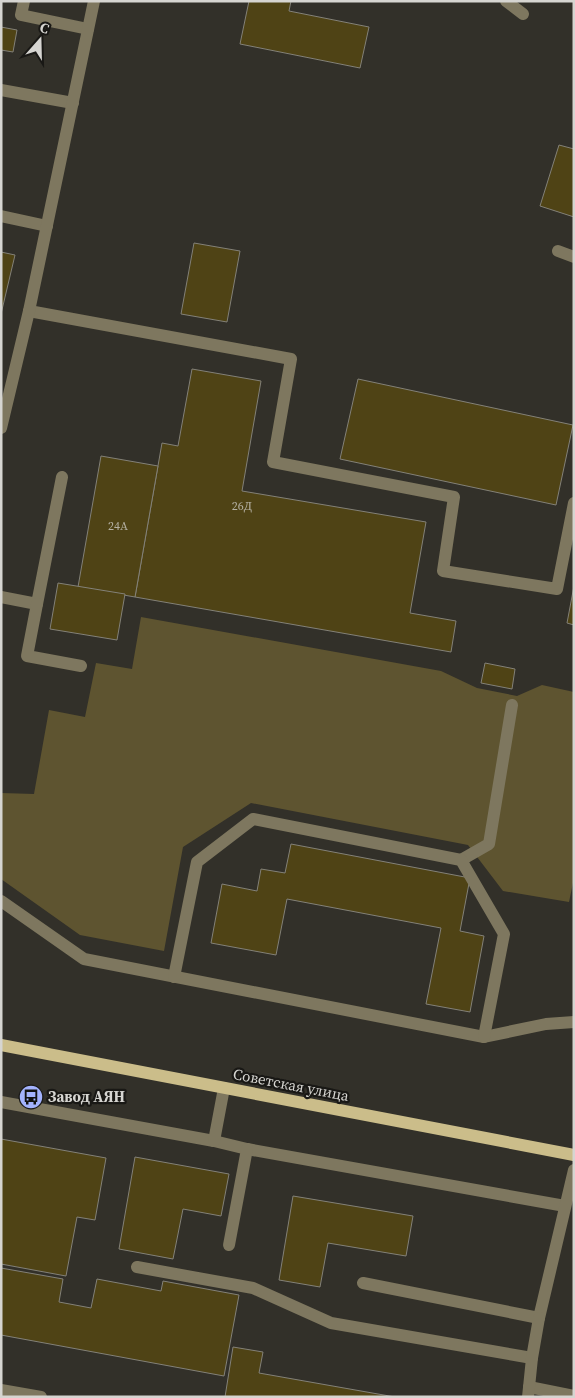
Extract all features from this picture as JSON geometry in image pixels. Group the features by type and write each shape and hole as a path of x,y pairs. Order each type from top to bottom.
{"main road":[{"name":"Советская улица","path":"1,1045 574,1155"}],"street":[{"path":"24,1 21,15 88,29"},
{"path":"1,428 29,311 94,1"},
{"path":"506,1 523,14"},
{"path":"1,90 72,103"},
{"path":"1,216 47,226"},
{"path":"558,251 574,257"},
{"path":"29,311 291,359 273,462 454,497 443,570 557,589 574,503"},
{"path":"62,476 27,656 81,666"},
{"path":"1,597 37,604"},
{"path":"174,977 196,862 253,818 461,860 489,844 512,705"},
{"path":"461,860 504,934 484,1037"},
{"path":"1,901 84,959 484,1037 546,1024 574,1022"},
{"path":"214,1141 224,1088"},
{"path":"1,1102 214,1141 247,1149 565,1206"},
{"path":"229,1245 247,1149"},
{"path":"574,1170 540,1318 528,1392 574,1396"},
{"path":"137,1267 253,1288 331,1323 532,1358"},
{"path":"363,1283 540,1318"},
{"path":"1,1390 41,1397"}],"shaded area":[{"path":"141,617 441,671 477,688 517,696 542,685 574,692 574,878 569,902 503,891 468,845 251,803 183,847 164,951 80,935 1,879 1,793 34,794 49,710 85,717 96,663 132,669"}],"building":[{"path":"249,1 291,1 289,11 369,27 360,68 240,44"},
{"path":"1,27 17,30 13,52 1,50"},
{"path":"559,145 574,149 574,217 540,206"},
{"path":"194,243 240,251 227,322 181,314"},
{"path":"1,252 15,255 1,314"},
{"path":"192,369 261,381 242,491 426,522 410,613 456,621 451,652 135,597 162,443 178,446"},
{"path":"358,379 573,425 556,505 340,459"},
{"path":"101,456 158,466 135,597 78,587"},
{"path":"58,583 125,594 117,640 50,629"},
{"path":"574,586 574,625 567,623"},
{"path":"485,663 515,669 512,689 481,683"},
{"path":"291,844 470,878 460,931 484,936 470,1012 426,1004 441,928 287,899 276,955 211,943 222,884 257,891 261,869 285,873"},
{"path":"1,1139 106,1158 95,1220 77,1217 66,1276 1,1264"},
{"path":"135,1157 229,1174 221,1216 183,1209 173,1259 119,1249"},
{"path":"293,1196 413,1216 406,1256 328,1243 320,1287 279,1280"},
{"path":"1,1268 63,1279 59,1302 91,1308 97,1279 161,1291 163,1281 239,1295 224,1376 1,1335"},
{"path":"233,1347 263,1352 259,1373 395,1397 225,1397"}],"place":[{"name":"Завод АЯН","path":"31,1097"}]}
